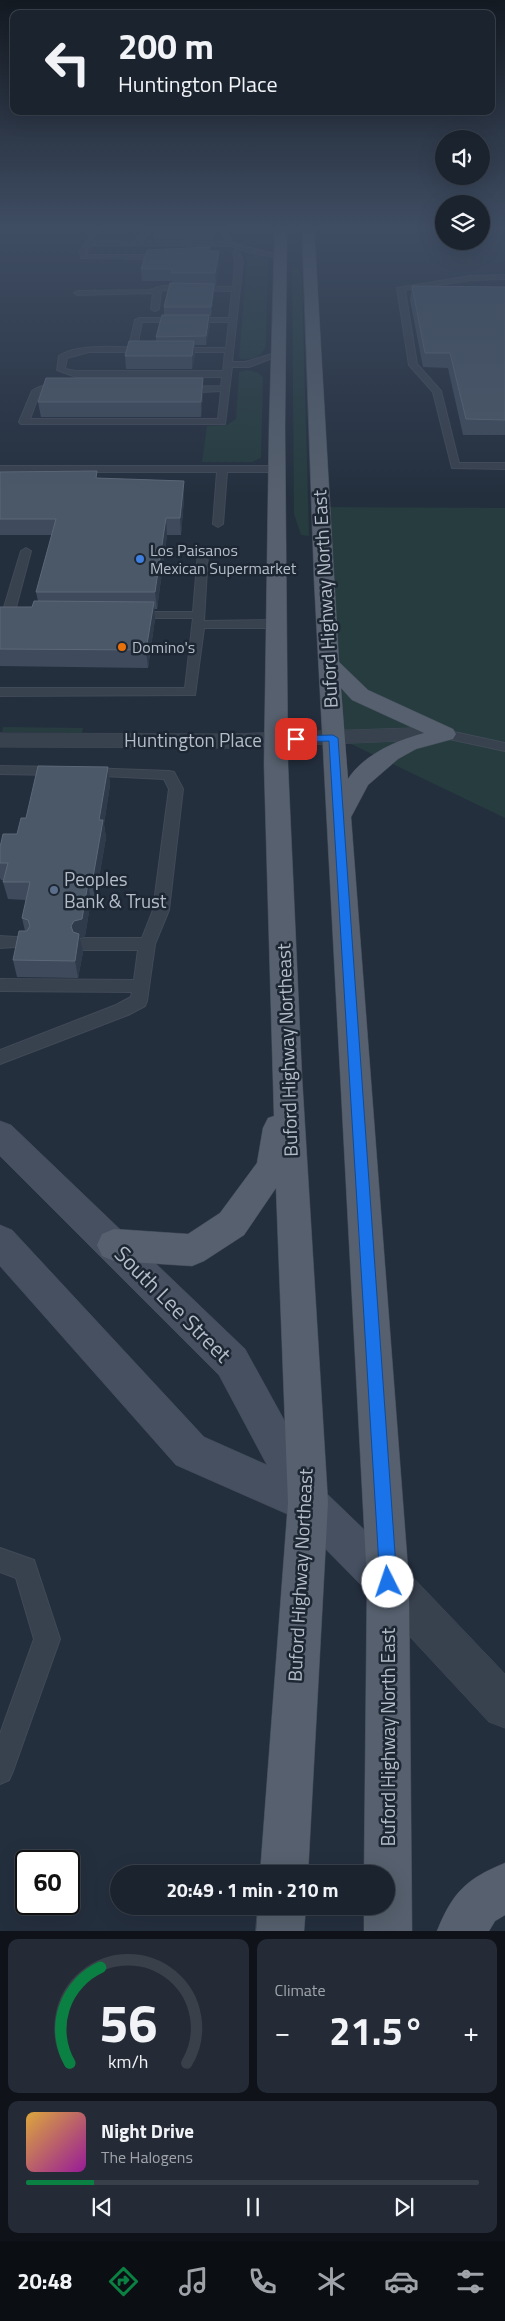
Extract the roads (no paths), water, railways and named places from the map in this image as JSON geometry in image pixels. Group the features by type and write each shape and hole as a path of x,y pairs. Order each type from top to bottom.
{"main road":[{"name":"Buford Highway Northeast","path":"278,316 279,354 274,376 277,469 277,739 288,1077 308,1503 285,1865"},
{"name":"Buford Highway North East","path":"312,316 333,738 388,1582 388,1931"},
{"path":"329,664 360,695 445,734"},
{"path":"339,816 359,780 390,754 408,744 445,734"},
{"path":"114,1245 192,1250 232,1224 272,1168 288,1077"},
{"name":"South Lee Street","path":"0,1135 232,1362 308,1503 388,1582"},
{"name":"South Lee Street","path":"0,1240 190,1451 308,1503"},
{"path":"461,1931 478,1904 505,1887"},
{"path":"280,1931 281,1915"}],"street":[{"name":"Huntington Place","path":"0,740 277,739 445,734"},
{"name":"South Lee Street","path":"388,1582 505,1706"}],"lane":[{"path":"80,388 37,390 24,422 222,422 233,316"},
{"path":"405,316 413,365 437,391 455,466 505,466"},
{"path":"134,342 139,320 233,320"},
{"path":"230,350 160,350 106,362 228,369 279,354"},
{"path":"246,365 261,369"},
{"path":"175,390 226,388"},
{"path":"0,469 277,469"},
{"path":"218,524 222,469"},
{"path":"26,551 8,614 36,614"},
{"path":"0,692 191,692 199,620 203,552"},
{"path":"122,614 276,624"},
{"path":"445,734 505,747"},
{"path":"0,770 169,775 176,789 161,910 147,944 139,1001 122,1010 4,1050"},
{"path":"0,942 25,942"},
{"path":"84,944 147,944"},
{"path":"0,985 141,986"},
{"path":"0,1560 25,1569 47,1639 0,1771"}],"place":[{"name":"Los Paisanos Mexican Supermarket","path":"140,559"},
{"name":"Domino's","path":"122,647"},
{"name":"Peoples Bank & Trust","path":"54,890"}]}
